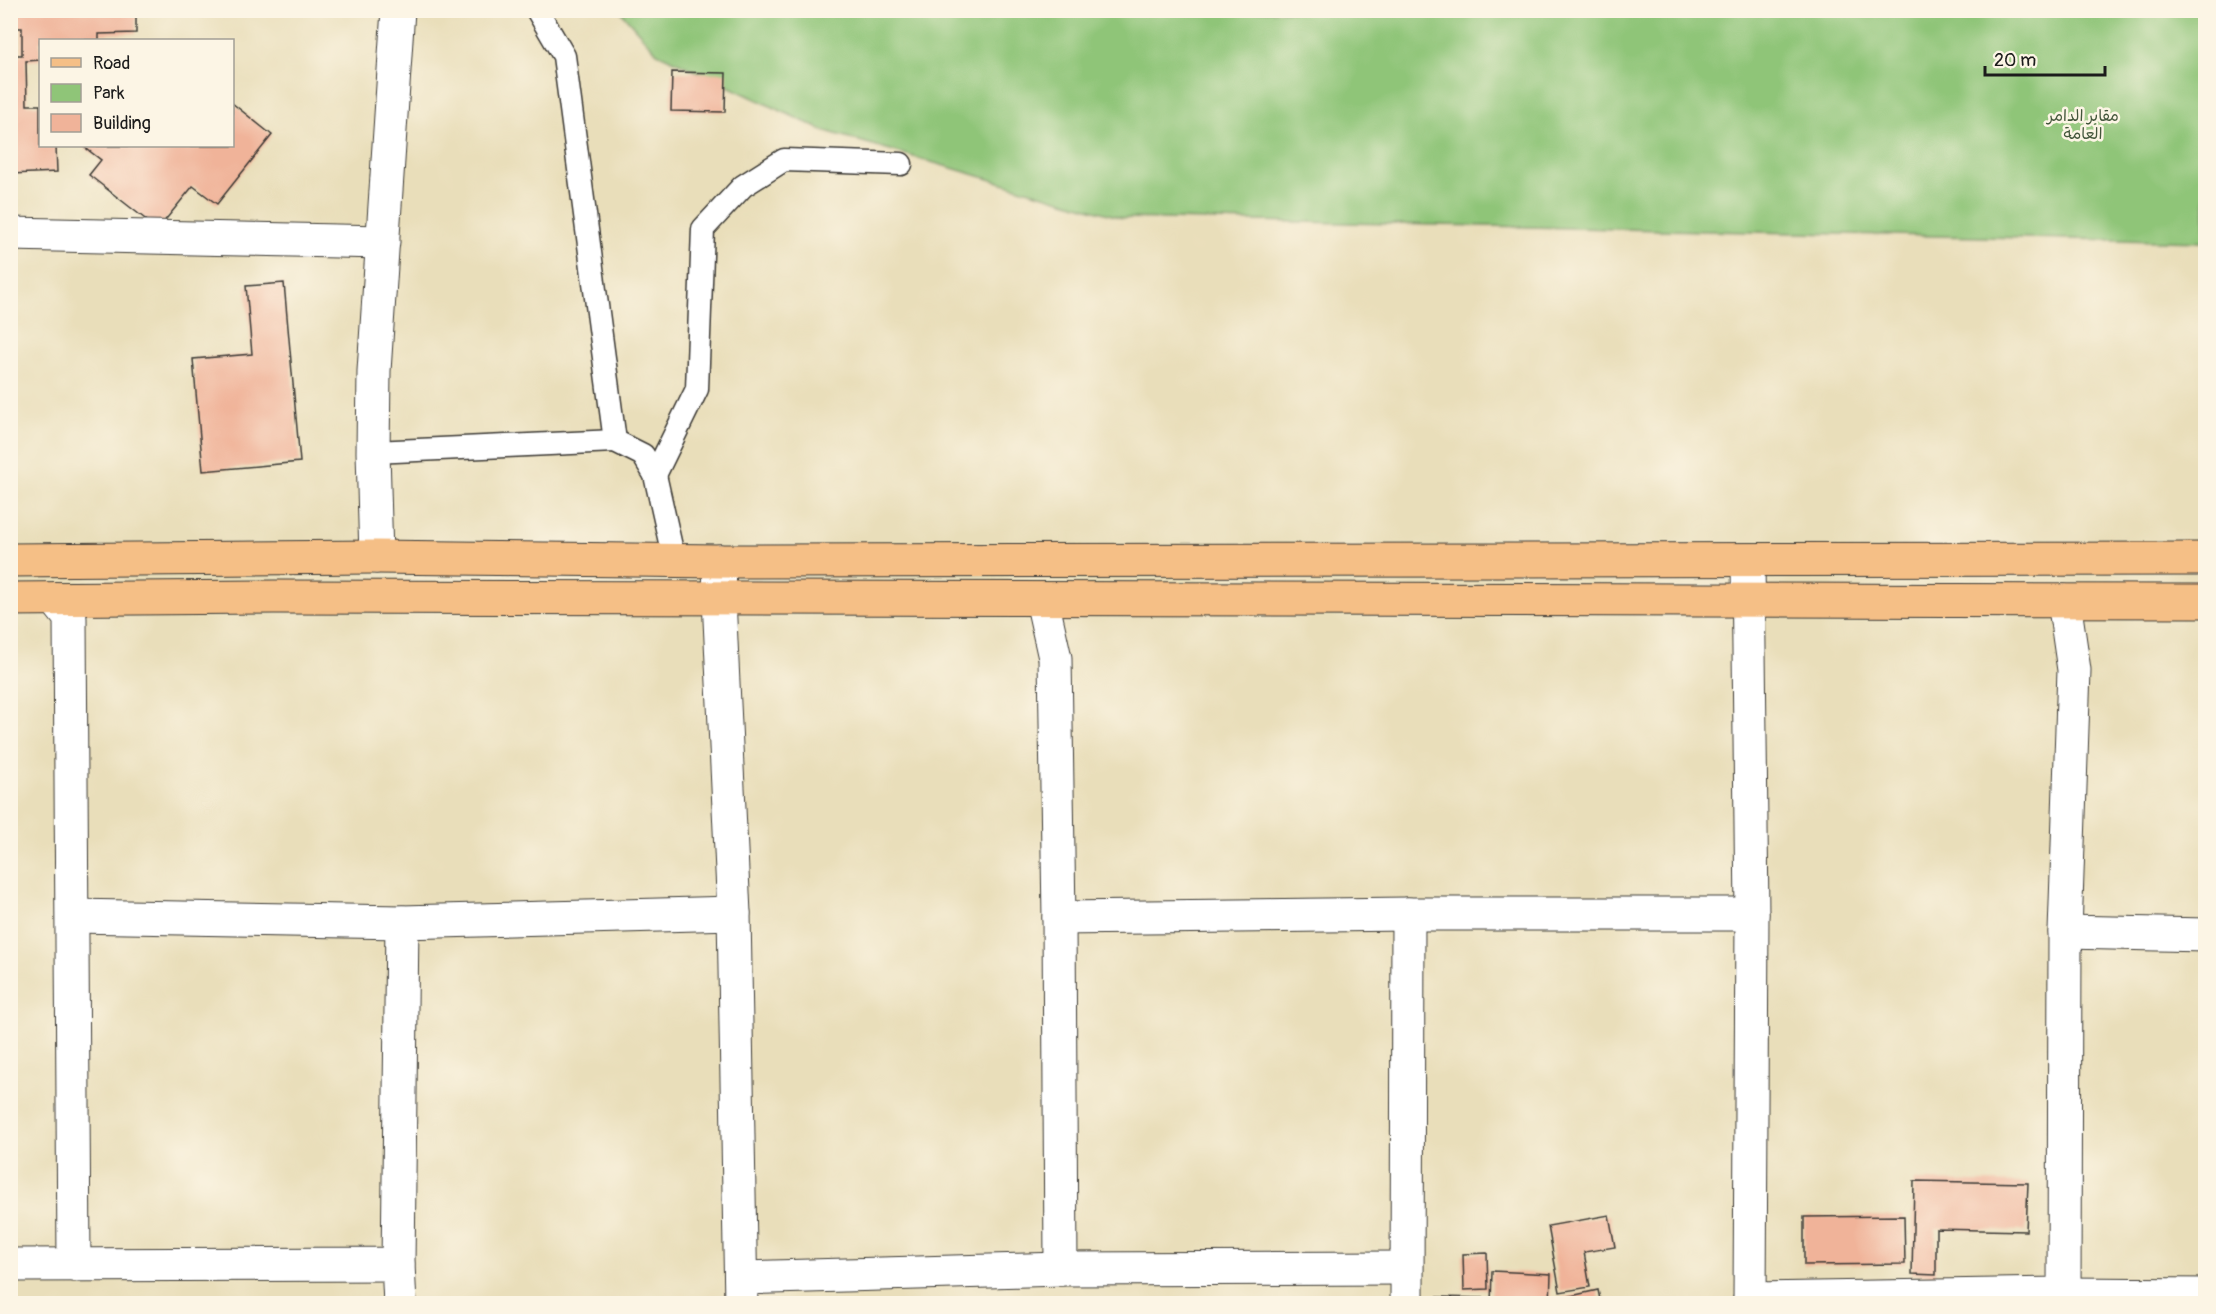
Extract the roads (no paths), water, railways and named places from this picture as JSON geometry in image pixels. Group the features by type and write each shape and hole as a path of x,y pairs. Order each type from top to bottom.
{"main road":[{"path":"10,560 376,557 720,561 2205,559"},
{"path":"10,598 2205,601"}],"street":[{"path":"376,557 372,452 374,371 398,10"},
{"path":"10,234 383,242"},
{"path":"720,561 719,599 734,913 741,1291 1061,1269 1406,1268"},
{"path":"1748,561 1752,914 1750,1301 2064,1294 2205,1296"},
{"path":"55,598 70,618 74,1265"},
{"path":"1042,600 1054,658 1059,918 1061,1269"},
{"path":"2064,601 2074,670 2065,933 2064,1294"},
{"path":"73,916 402,922 734,913"},
{"path":"1059,918 1408,914 1752,914"},
{"path":"1407,1304 1408,914"},
{"path":"400,1304 402,922"},
{"path":"2065,933 2205,935"},
{"path":"10,1265 399,1264"}],"lane":[{"path":"537,10 564,56 615,441"},
{"path":"655,475 697,389 703,229 743,186 784,160 901,164"},
{"path":"372,452 615,441 642,455 655,475 674,560"}],"park label":[{"name":"مقابر الدامر العامة","path":"2083,124"}]}
